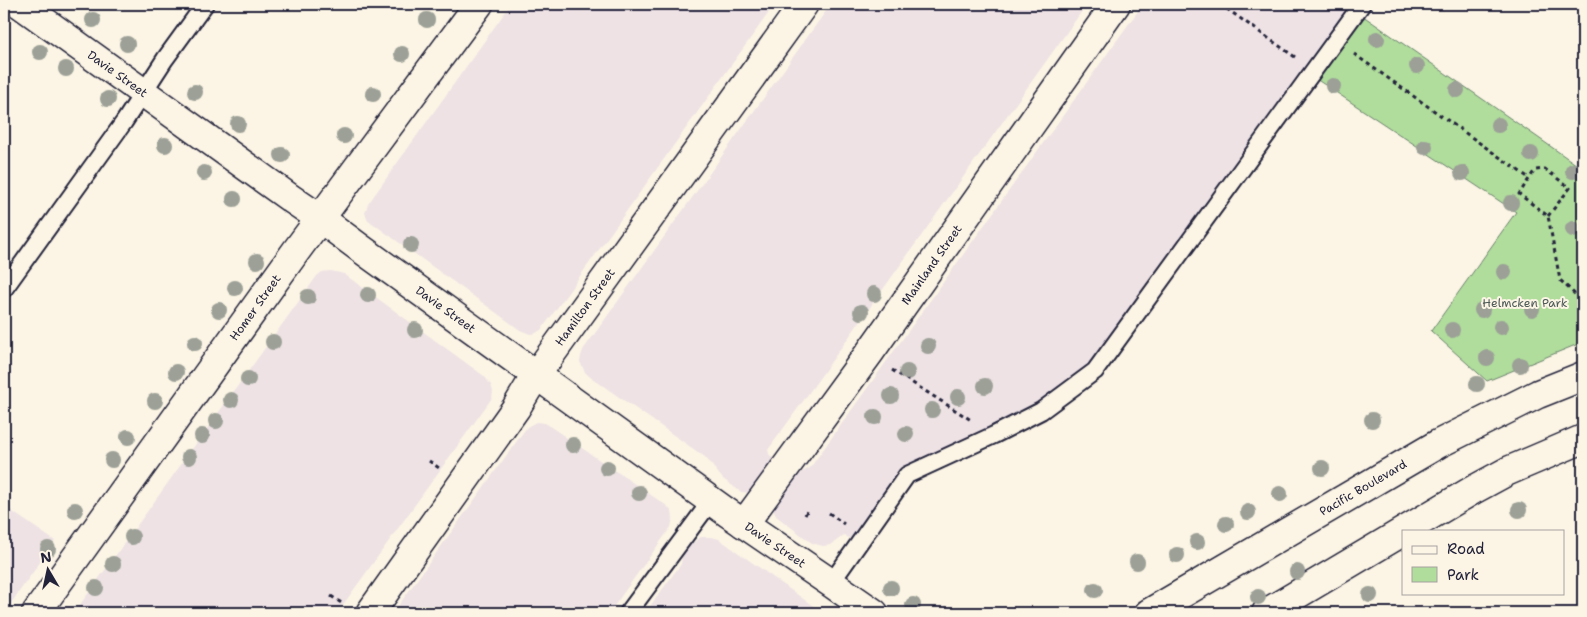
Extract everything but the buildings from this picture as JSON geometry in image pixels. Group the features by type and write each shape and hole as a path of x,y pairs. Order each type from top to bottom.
{"street":[{"name":"Davie Street","path":"20,4 711,501 874,613"},
{"name":"Homer Street","path":"36,613 479,4"},
{"name":"Hamilton Street","path":"370,613 516,408 536,375 804,4"},
{"name":"Mainland Street","path":"744,524 870,352 1116,4"},
{"name":"Pacific Boulevard","path":"1149,613 1438,444 1530,398 1583,376"},
{"path":"1406,530 1473,490 1516,468 1583,438"},
{"path":"1266,613 1402,532"}],"lane":[{"path":"4,289 124,122 164,59 205,4"},
{"path":"831,583 907,475 994,435 1041,410 1095,371 1362,4"},
{"path":"628,613 711,501"}],"path":[{"path":"1220,4 1314,70"},
{"path":"1335,40 1529,178"},
{"path":"1548,216 1570,188 1545,169 1535,170 1519,194 1548,216 1560,280 1583,302"},
{"path":"890,368 994,435"},
{"path":"429,461 441,469"},
{"path":"829,513 847,526 842,532"},
{"path":"331,596 343,605"}],"shaded area":[{"path":"511,4 775,4 542,329 530,334 520,330 368,220 365,213 368,204"},
{"path":"831,4 1087,4 768,450 774,460 751,493 741,492 723,479 705,457 589,376 580,362 581,356 583,350"},
{"path":"1143,4 1362,4 1095,371 1041,411 907,475 859,544 844,535 831,545 823,546 812,543 776,516 772,507 795,476 810,468"},
{"path":"331,271 344,274 484,376 493,391 492,398 337,613 74,613 317,276 322,272"},
{"path":"536,422 545,423 667,506 672,512 671,527 609,613 393,613 527,427"},
{"path":"4,506 55,541 4,613"},
{"path":"701,537 719,539 823,613 645,613 681,564 683,552"}],"green space":[{"name":"Helmcken Park","path":"1356,11 1583,169 1583,342 1487,381 1431,331 1516,212 1310,75"}]}
